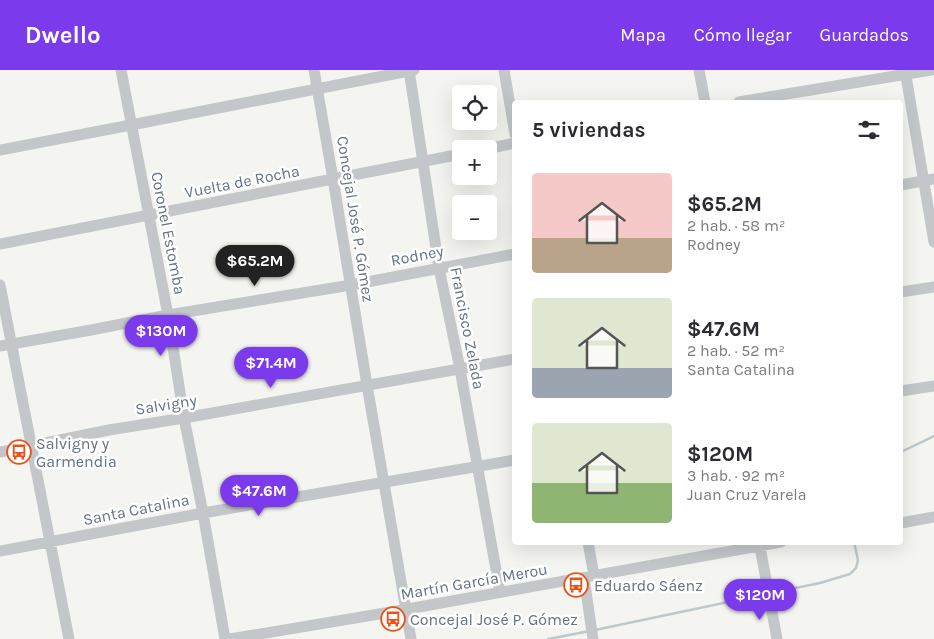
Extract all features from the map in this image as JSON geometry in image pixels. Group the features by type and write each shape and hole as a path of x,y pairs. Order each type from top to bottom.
{"street":[{"name":"Coronel Estomba","path":"121,70 168,314 184,418 225,639"},
{"name":"Concejal José P. Gómez","path":"314,70 412,639"},
{"path":"0,150 411,70"},
{"name":"Francisco Zelada","path":"411,70 439,268 460,369 500,592"},
{"path":"504,70 512,117"},
{"path":"699,70 705,100"},
{"path":"750,100 905,72 931,70"},
{"path":"905,72 929,179 934,242"},
{"path":"497,147 512,144"},
{"name":"Vuelta de Rocha","path":"0,244 452,156"},
{"path":"903,184 929,179"},
{"name":"Rodney","path":"0,346 168,314 351,284 512,255"},
{"path":"0,285 69,639"},
{"path":"903,292 934,287"},
{"name":"Salvigny","path":"0,452 109,430 512,360"},
{"path":"903,391 934,386"},
{"name":"Santa Catalina","path":"0,551 203,513 512,460"},
{"path":"903,523 934,517"},
{"path":"588,545 592,633"},
{"name":"Martín García Merou","path":"230,639 768,545"},
{"path":"760,547 776,639"}],"waterway":[{"path":"903,451 934,436"},
{"path":"771,593 820,583 850,574 856,568 858,560 855,545"},
{"path":"595,630 766,594"},
{"path":"548,639 590,631"}],"place":[{"name":"Salvigny y Garmendia","path":"19,452"},
{"name":"Eduardo Sáenz","path":"576,585"},
{"name":"Concejal José P. Gómez","path":"393,619"}]}
